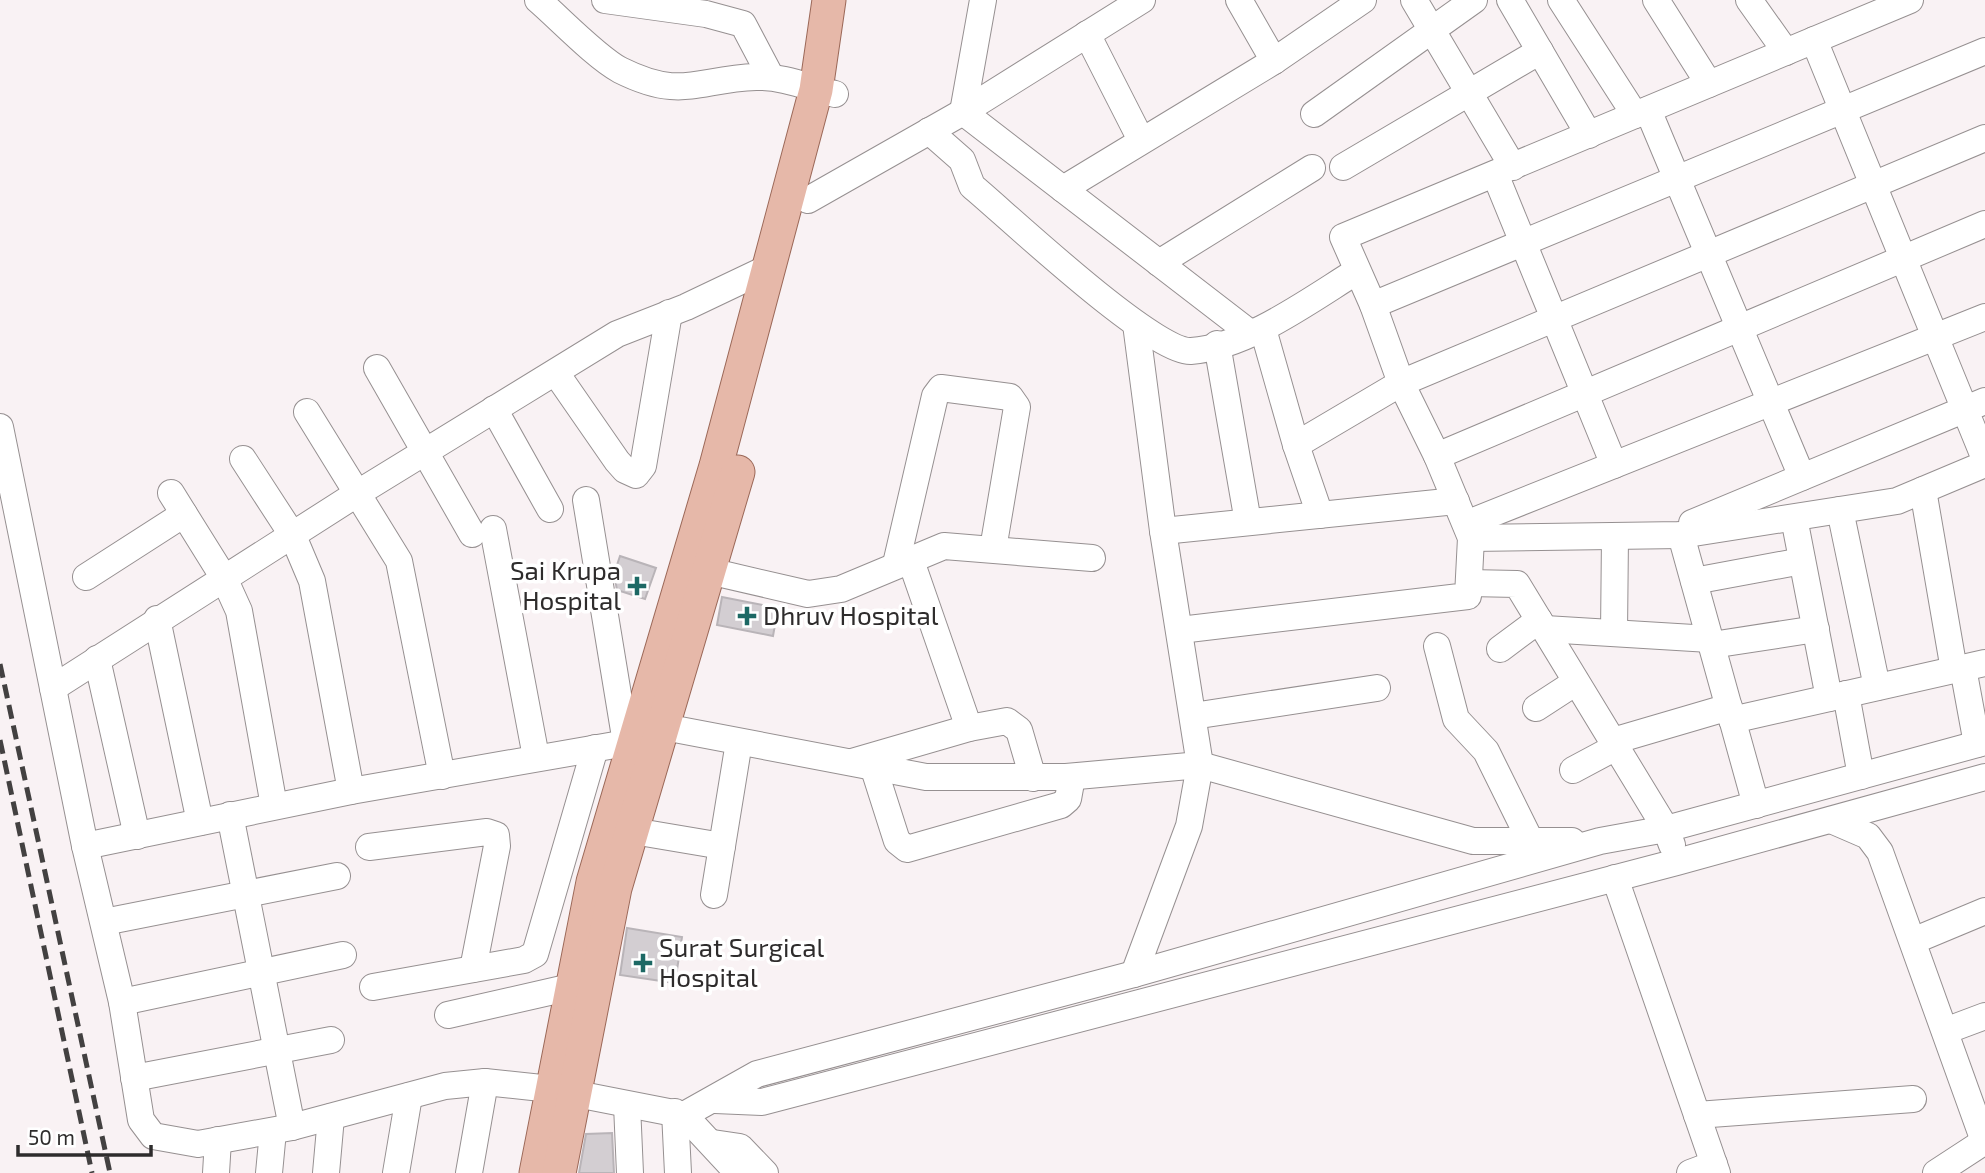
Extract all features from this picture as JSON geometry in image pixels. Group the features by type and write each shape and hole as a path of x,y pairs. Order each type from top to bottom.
{"main road":[{"path":"536,1173 564,1091 615,888 633,831 640,734 709,571 808,200 826,92 829,0"},
{"path":"559,1173 571,987 593,881 640,734 716,466 768,268 826,92 852,0"}],"street":[{"path":"538,0 617,68 653,83 689,88 754,77 771,77 826,92"},
{"path":"607,0 707,7 743,23 771,77"},
{"path":"963,112 983,0"},
{"path":"808,200 963,112 1142,0"},
{"path":"1239,0 1274,61"},
{"path":"1063,189 1274,61 1334,9 1363,0"},
{"path":"1414,0 1469,93 1504,170 1523,243 1614,465"},
{"path":"1314,114 1474,0"},
{"path":"1510,0 1588,135"},
{"path":"1561,0 1641,112 1676,179 1802,477"},
{"path":"1656,0 1709,84"},
{"path":"1749,0 1786,52"},
{"path":"1180,630 1468,596 1464,521 1437,456 1401,383 1373,305 1343,237 1910,0"},
{"path":"1087,34 1141,141"},
{"path":"1163,531 1320,514 1464,521 1615,536 1671,535 1897,501 1985,462 1975,405 1935,337 1814,40"},
{"path":"1343,167 1540,51"},
{"path":"1373,305 1985,51"},
{"path":"963,112 1159,263 1256,331 1320,514"},
{"path":"929,131 962,160 972,186 1136,324 1182,351 1217,344 1256,331 1357,271"},
{"path":"1296,445 1401,383 1985,138"},
{"path":"1159,263 1312,168"},
{"path":"1437,456 1985,224"},
{"path":"53,688 157,619 617,334 768,268"},
{"path":"556,373 617,461 625,470 636,475 643,467 669,313"},
{"path":"1464,521 1614,465 1985,317"},
{"path":"1134,974 1189,826 1200,765 1163,531 1136,324"},
{"path":"1217,344 1248,522"},
{"path":"377,368 427,451 483,531 537,757"},
{"path":"969,728 903,561 935,397 941,388 1010,397 1017,407 993,549"},
{"path":"1671,535 1975,405"},
{"path":"494,409 550,509"},
{"path":"307,412 399,561 442,776"},
{"path":"0,427 85,846 122,1002 141,1120 153,1136 188,1143 218,1140 282,1129 445,1086 485,1082 564,1091 680,1114 713,1143 738,1173"},
{"path":"243,459 293,536 318,603 351,791"},
{"path":"680,1114 715,1100 757,1074 1134,974 1600,841 1666,829 1981,743 1967,667 1923,491"},
{"path":"586,500 640,734"},
{"path":"86,578 178,503 224,578 242,621 274,806"},
{"path":"1840,510 1877,687"},
{"path":"1794,517 1816,629 1861,776"},
{"path":"1671,535 1694,581 1756,805"},
{"path":"1614,633 1615,536"},
{"path":"709,571 808,594 841,589 944,546 1092,558"},
{"path":"1694,581 1802,561"},
{"path":"1469,583 1517,584 1666,829 1677,862"},
{"path":"157,619 200,822"},
{"path":"1500,649 1542,624 1711,642 1816,629"},
{"path":"1437,646 1456,719 1486,751 1530,840"},
{"path":"97,659 137,836"},
{"path":"1573,769 1614,744 1731,713 1838,696 1967,667"},
{"path":"1536,708 1576,682"},
{"path":"1193,716 1377,688"},
{"path":"861,766 969,728 999,722 1012,723 1022,737 1033,778"},
{"path":"85,846 351,791 595,748 640,734 739,742 926,777 1033,778 1200,765 1473,841 1600,841"},
{"path":"714,895 739,742"},
{"path":"373,987 524,960 538,950 595,748"},
{"path":"861,766 897,841 907,849 1061,805 1068,799 1072,776"},
{"path":"715,1100 762,1102 1677,862 1985,777"},
{"path":"230,815 276,1050 282,1129 269,1173"},
{"path":"1831,820 1859,830 1873,841 1913,941 1985,1141 1936,1173"},
{"path":"633,831 722,846"},
{"path":"369,847 487,832 496,835 497,846 473,969"},
{"path":"104,922 338,876"},
{"path":"1615,878 1697,1115 1707,1170"},
{"path":"1913,941 1985,911"},
{"path":"122,1002 343,955"},
{"path":"448,1015 571,987"},
{"path":"1945,1031 1985,1016"},
{"path":"134,1078 331,1040"},
{"path":"470,1173 485,1082"},
{"path":"397,1173 409,1096"},
{"path":"1697,1115 1913,1099"},
{"path":"628,1105 630,1173"},
{"path":"678,1173 680,1114"},
{"path":"326,1173 331,1117"},
{"path":"216,1173 218,1140"},
{"path":"713,1143 740,1147 765,1173"}],"building":[{"path":"620,556 656,568 645,599 617,590 614,574"},
{"path":"722,597 778,608 773,636 717,625"},
{"path":"627,928 682,937 675,983 620,975"},
{"path":"612,1133 614,1173 579,1173 586,1134"}],"railway":[{"path":"0,664 110,1173"},
{"path":"0,740 92,1173"}],"place":[{"name":"Sai Krupa Hospital","path":"637,586"},
{"name":"Dhruv Hospital","path":"747,616"},
{"name":"Surat Surgical Hospital","path":"643,963"}]}
